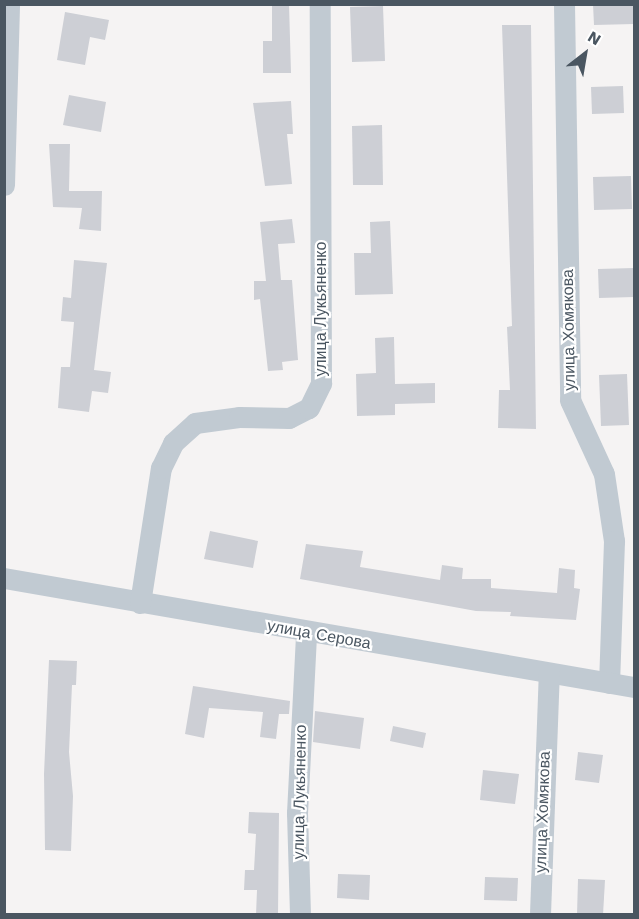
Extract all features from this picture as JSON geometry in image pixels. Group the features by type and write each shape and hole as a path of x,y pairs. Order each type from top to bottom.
{"street":[{"path":"4,185 9,4"},
{"name":"улица Лукьяненко","path":"140,603 161,468 173,443 195,423 238,417 289,418 309,408 321,383 320,4"},
{"name":"улица Хомякова","path":"564,4 570,400 604,474 614,541 609,683"},
{"name":"улица Серова","path":"4,578 306,633 634,687"},
{"name":"улица Лукьяненко","path":"300,915 297,813 306,633"},
{"name":"улица Хомякова","path":"540,915 549,674"}],"building":[{"path":"272,4 289,4 291,73 263,73 263,41 272,41"},
{"path":"593,4 634,4 634,24 594,25"},
{"path":"383,6 385,61 352,62 350,7"},
{"path":"65,12 109,20 105,40 90,37 85,65 57,60"},
{"path":"502,25 531,25 536,429 498,428 499,390 510,390 507,327 512,326"},
{"path":"623,86 624,113 592,114 591,87"},
{"path":"69,95 106,102 101,132 63,125"},
{"path":"291,101 293,134 287,134 292,184 265,186 253,103"},
{"path":"382,125 383,185 353,185 352,126"},
{"path":"49,144 70,144 69,191 102,191 101,231 79,229 82,208 53,207"},
{"path":"631,176 632,209 594,210 593,177"},
{"path":"292,219 295,243 278,244 281,280 292,280 298,360 282,362 283,370 268,371 260,299 254,300 254,281 266,281 260,222"},
{"path":"390,221 393,294 355,295 354,253 371,253 370,222"},
{"path":"74,260 107,263 94,370 111,372 108,393 92,391 89,412 58,408 61,367 70,367 74,322 61,321 63,297 71,298"},
{"path":"634,268 634,297 599,298 598,269"},
{"path":"394,337 395,384 435,383 435,403 395,404 395,415 357,416 356,374 376,373 375,338"},
{"path":"627,374 629,425 601,426 599,375"},
{"path":"210,531 258,541 253,568 204,559"},
{"path":"306,544 363,551 360,567 440,580 442,565 463,568 462,579 491,579 491,588 557,593 559,568 575,570 574,588 580,589 576,620 510,616 511,612 476,611 300,579"},
{"path":"49,660 77,661 76,685 72,685 69,752 73,796 71,851 45,850 44,774"},
{"path":"193,686 290,701 289,714 279,714 276,739 260,737 263,712 209,708 204,738 185,734"},
{"path":"315,711 364,718 360,749 313,742"},
{"path":"393,726 426,733 423,748 390,741"},
{"path":"578,752 603,755 599,783 575,780"},
{"path":"483,770 519,774 515,804 480,800"},
{"path":"249,812 279,813 278,915 256,915 257,890 244,890 245,870 254,870 256,834 248,833"},
{"path":"338,874 370,875 369,900 337,898"},
{"path":"485,877 518,878 517,901 484,900"},
{"path":"578,879 605,880 603,915 577,915"}]}
